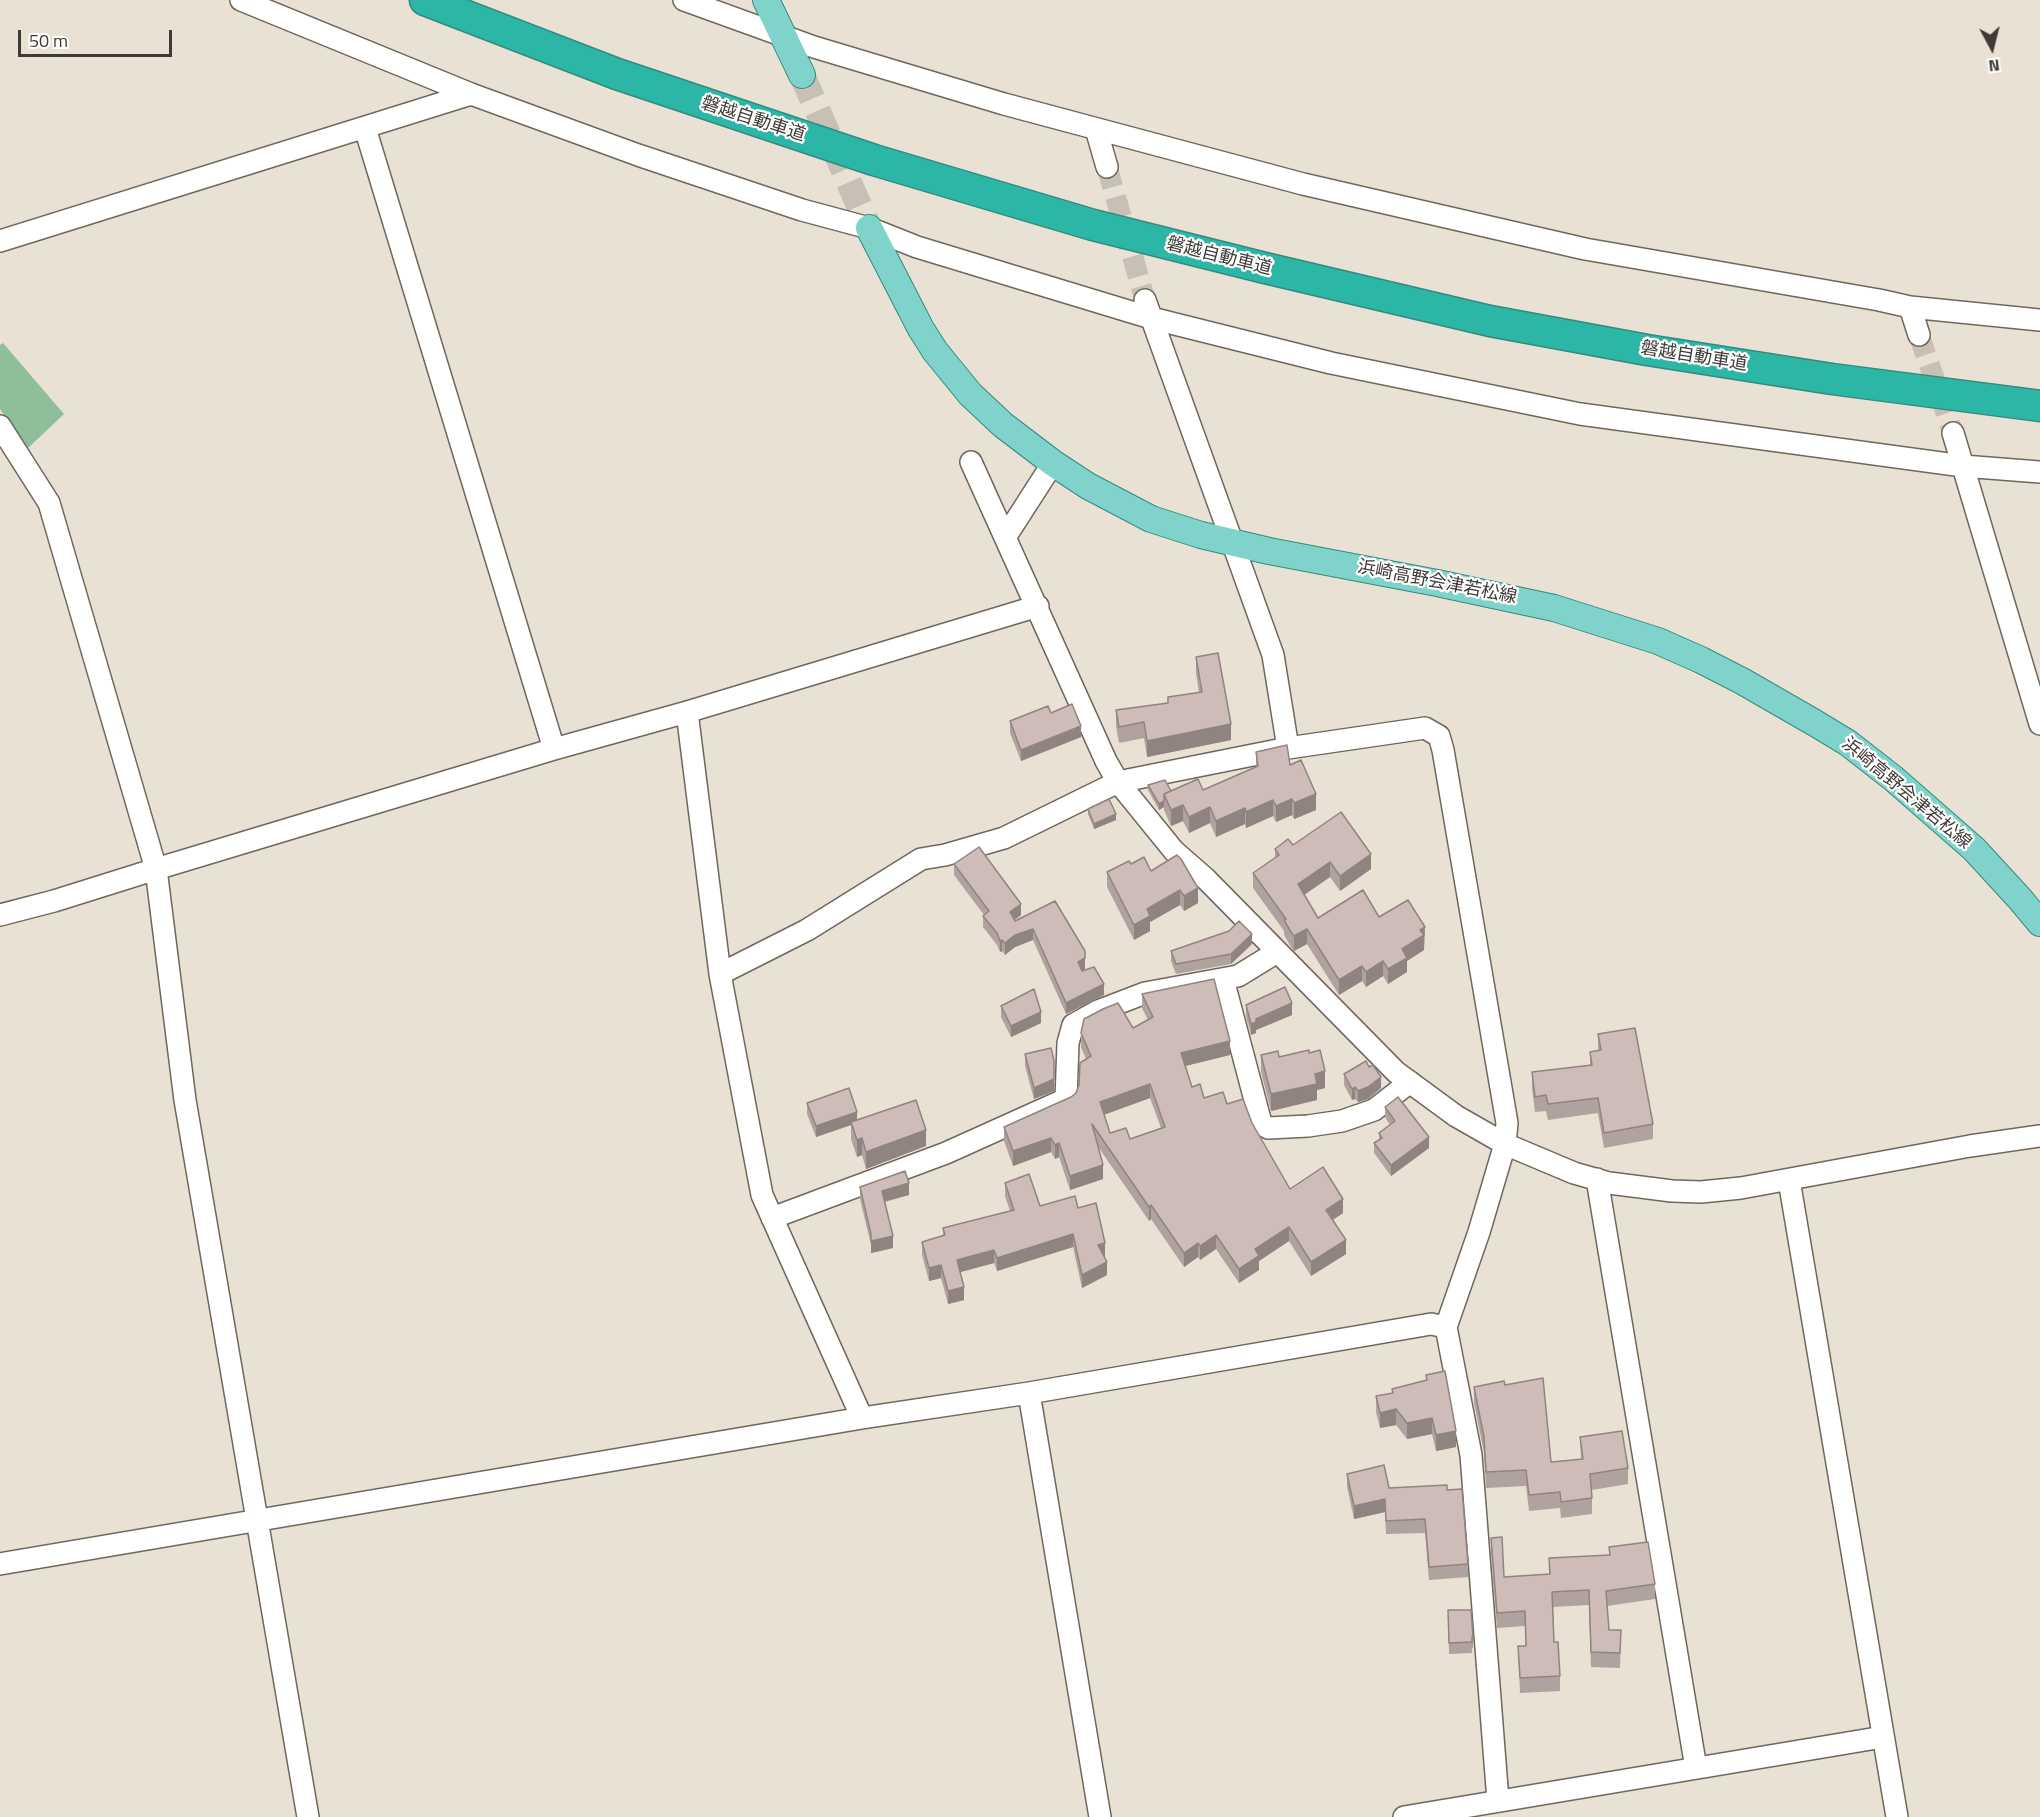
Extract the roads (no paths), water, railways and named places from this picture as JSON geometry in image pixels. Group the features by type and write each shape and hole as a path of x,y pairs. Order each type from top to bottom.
{"highway":[{"name":"磐越自動車道","path":"424,0 617,74 874,160 1094,225 1265,268 1490,321 1647,350 1832,379 2040,406"}],"main road":[{"path":"766,0 802,75"},
{"name":"浜崎高野会津若松線","path":"869,228 921,329 935,351 970,394 1003,425 1053,463 1098,492 1151,519 1201,535 1269,551 1479,591 1554,608 1658,641 1701,660 1742,681 1848,743 1894,779 1974,849 2040,923"}],"street":[{"path":"241,0 267,6 471,94 638,155 802,210 869,228 917,247 1148,309 1331,363 1580,414 1963,466 2040,472"},
{"path":"684,0 837,54 1004,104 1302,184 1585,249 1867,297 1910,308 2040,320"},
{"path":"0,241 471,94"},
{"path":"365,128 554,749"},
{"path":"1096,129 1107,167"},
{"path":"1910,308 1919,335"},
{"path":"1148,309 1273,655 1288,748"},
{"path":"0,426 49,503 156,869 185,1100 308,1817"},
{"path":"1953,433 2040,724"},
{"path":"971,462 1118,782 1174,850 1206,879 1396,1072 1456,1116 1505,1144 1574,1173 1645,1189 1701,1192 1741,1188 1970,1146 2040,1136"},
{"path":"1006,536 1053,463"},
{"path":"0,915 54,901 554,749 687,712 1038,606"},
{"path":"687,712 720,974 762,1195 862,1418"},
{"path":"720,974 807,930 921,859 945,855 1004,838 1118,782 1288,748 1425,728 1439,736 1507,1123 1505,1144 1479,1232 1446,1327 1471,1455 1498,1802"},
{"path":"772,1218 946,1153 1066,1099 1068,1043 1073,1025 1098,1011 1145,993 1238,976 1277,952"},
{"path":"1223,979 1261,1123 1268,1128 1342,1121 1374,1110 1410,1082"},
{"path":"1597,1179 1696,1768"},
{"path":"1789,1180 1897,1817"},
{"path":"0,1564 1431,1324 1446,1327"},
{"path":"1029,1393 1100,1817"},
{"path":"1404,1817 1883,1737"}],"tunnel":[{"path":"802,75 869,228"},
{"path":"1107,167 1145,300"},
{"path":"1919,335 1953,433"}]}
